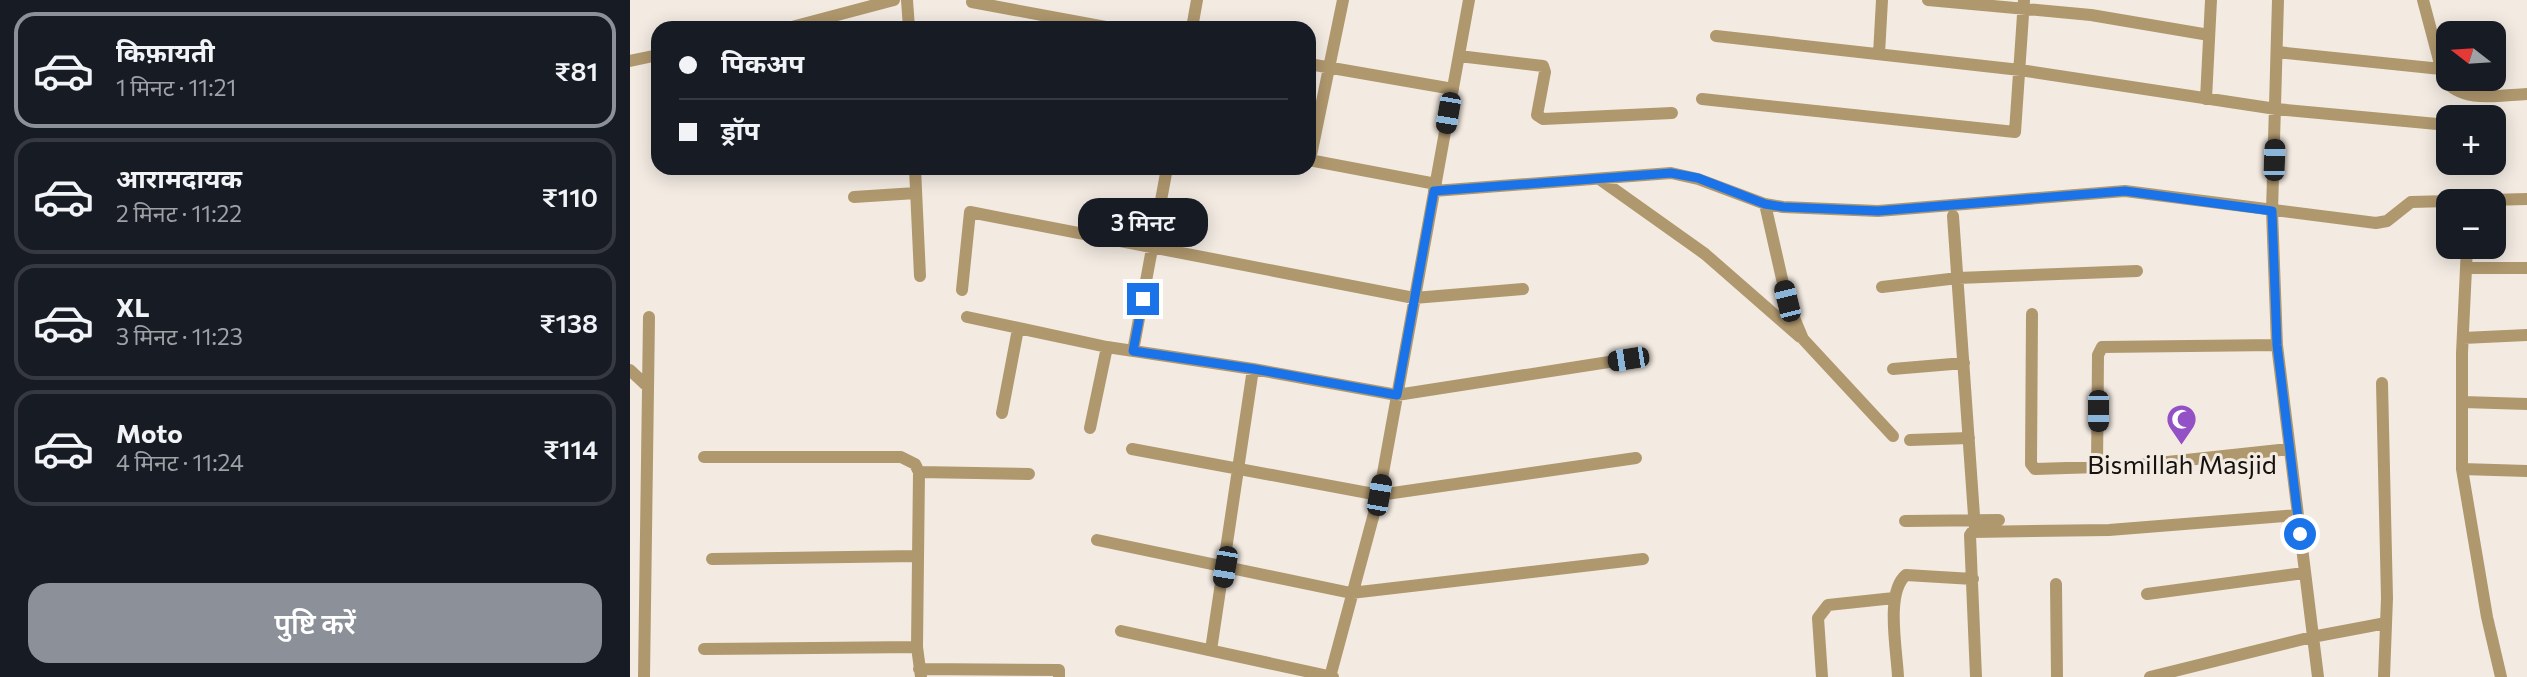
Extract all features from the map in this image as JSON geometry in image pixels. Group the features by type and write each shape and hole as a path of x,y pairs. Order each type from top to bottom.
{"street":[{"path":"814,21 894,0"},
{"path":"907,0 908,21"},
{"path":"1194,21 1198,0"},
{"path":"1316,131 1342,0"},
{"path":"1121,631 1331,677 1379,495 1469,0"},
{"path":"1879,54 1882,0"},
{"path":"1928,0 2023,4 2209,35"},
{"path":"2206,99 2211,0"},
{"path":"2278,0 2272,211 2277,345 2318,677"},
{"path":"2423,0 2436,50"},
{"path":"972,2 1074,21"},
{"path":"1702,99 2014,132 2023,4"},
{"path":"1716,36 2020,70 2276,109 2436,124"},
{"path":"2277,52 2436,68"},
{"path":"630,61 651,56"},
{"path":"1459,56 1543,66 1545,72 1537,115 1543,119 1672,113"},
{"path":"1316,65 1452,89"},
{"path":"2457,91 2474,96 2527,94"},
{"path":"1316,161 1435,187 1601,180 1671,173 1698,178 1765,204 1878,211 2125,191 2376,223 2387,221 2411,202 2436,201"},
{"path":"915,175 920,276"},
{"path":"1133,351 1166,175"},
{"path":"1601,180 1705,254 1803,339 1893,436"},
{"path":"854,197 916,193"},
{"path":"2506,199 2527,199"},
{"path":"1765,204 1787,301 1803,339"},
{"path":"962,290 970,212 1414,298 1523,289"},
{"path":"1953,216 1975,525 1970,535 1976,677"},
{"path":"2466,259 2462,469 2487,617 2501,677"},
{"path":"2466,268 2527,268"},
{"path":"1882,287 1958,278 2137,271"},
{"path":"2032,314 2031,464 2035,469 2130,466 2289,449"},
{"path":"644,677 649,317"},
{"path":"967,317 1107,347 1254,369 1397,395 1628,359"},
{"path":"1002,413 1018,328"},
{"path":"2463,338 2527,335"},
{"path":"2097,467 2098,355 2102,347 2277,345"},
{"path":"1090,428 1107,347"},
{"path":"1893,369 1964,363"},
{"path":"1211,650 1254,369"},
{"path":"630,370 648,387"},
{"path":"2382,383 2386,623 2384,677"},
{"path":"2463,402 2527,404"},
{"path":"1910,440 1969,438"},
{"path":"1132,449 1379,495 1636,458"},
{"path":"704,457 901,457 915,464 919,472 916,647 920,673 1059,670 1059,677"},
{"path":"2462,469 2527,471"},
{"path":"919,472 1029,474"},
{"path":"1905,521 2109,530 2297,515"},
{"path":"1975,525 1999,520"},
{"path":"1097,540 1351,593 1643,559"},
{"path":"712,559 917,555"},
{"path":"2147,594 2304,573"},
{"path":"1898,677 1894,598 1900,580 1906,575 1973,579"},
{"path":"2056,584 2057,677"},
{"path":"1822,677 1818,618 1824,608 1828,605 1894,598"},
{"path":"2150,677 2312,637 2386,623"},
{"path":"704,649 916,647"}],"place":[{"name":"Bismillah Masjid","path":"2182,447"}],"route":[{"path":"1143,299 1133,351 1254,369 1397,395 1434,191 1671,173 1698,178 1765,204 1783,207 1878,211 2125,191 2272,211 2277,345 2300,534"}]}
